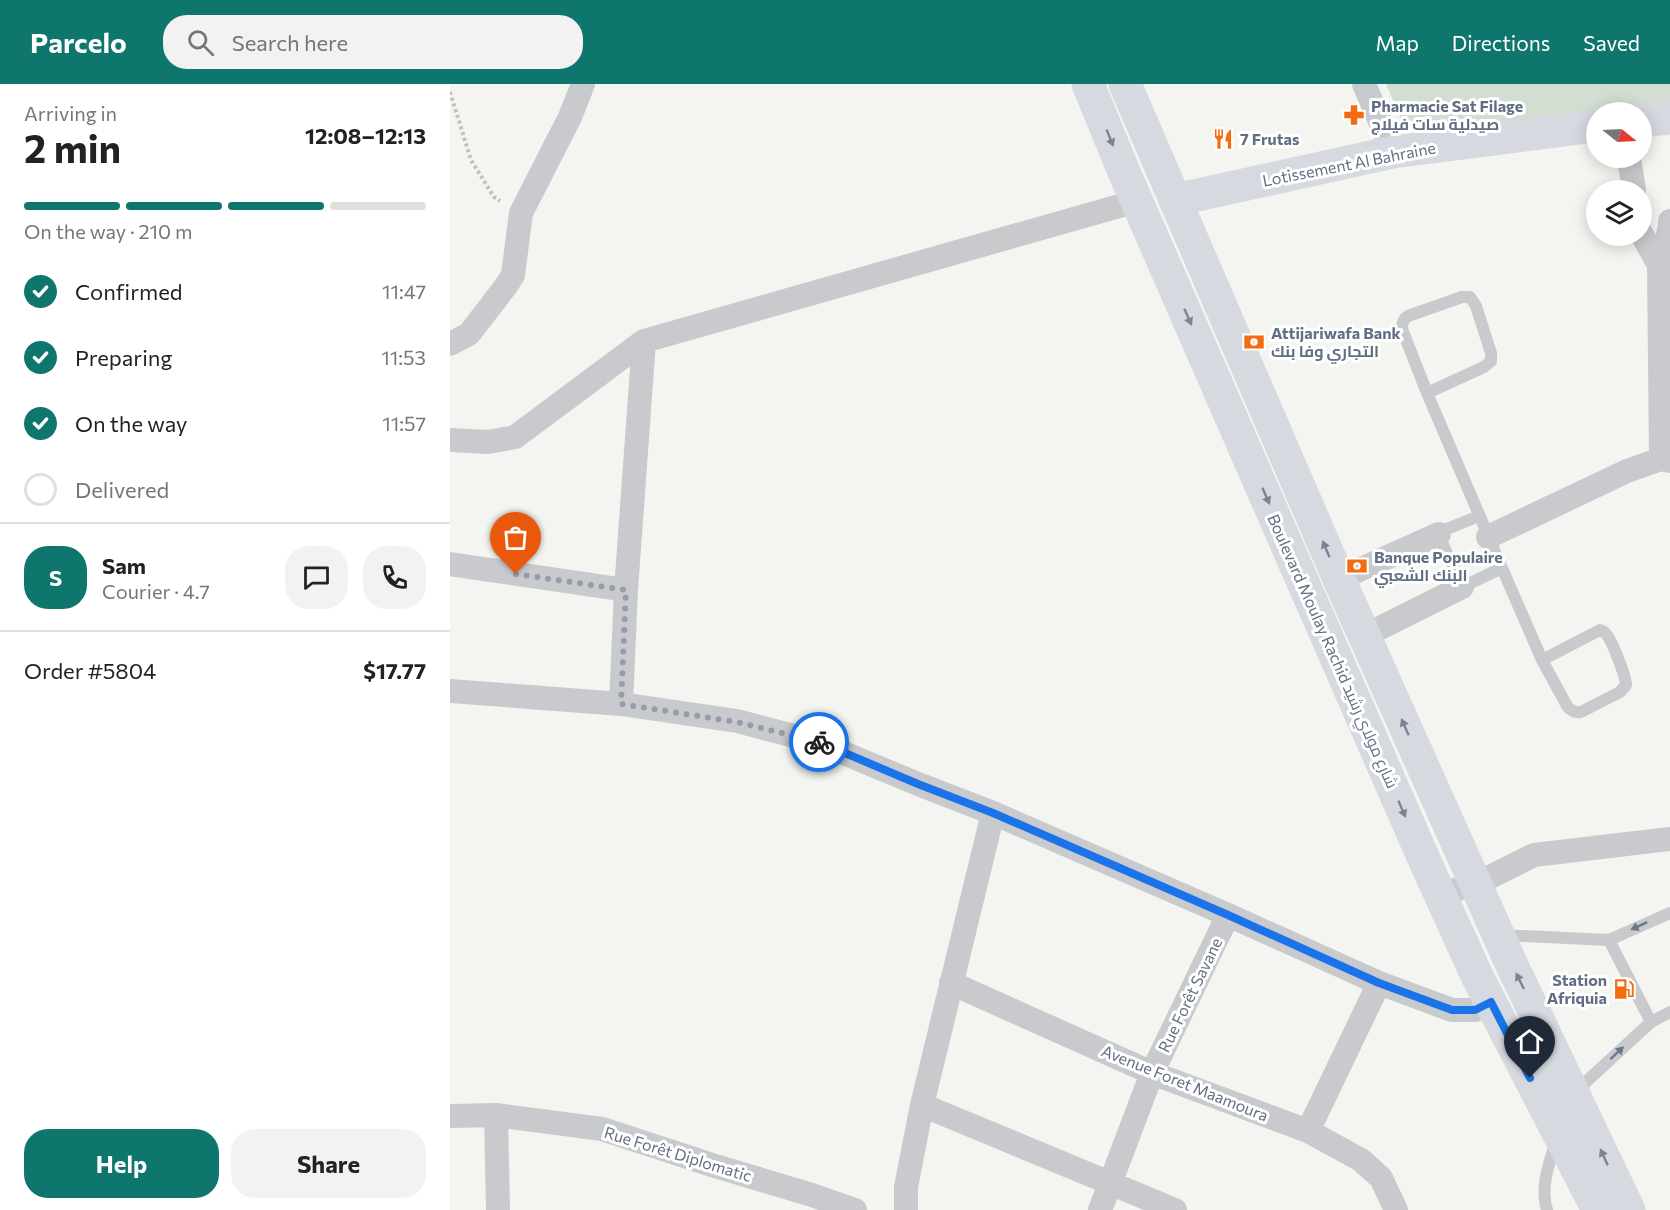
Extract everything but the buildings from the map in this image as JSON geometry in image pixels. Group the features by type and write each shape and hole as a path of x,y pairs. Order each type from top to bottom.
{"main road":[{"name":"Boulevard Moulay Rachid شارع مولاي رشيد","path":"1088,84 1124,172 1478,978 1598,1210"},
{"path":"1125,84 1364,636 1498,934 1629,1210"},
{"path":"1652,120 1670,118"},
{"name":"Lotissement Al Bahraine","path":"1174,200 1393,152 1586,127"}],"street":[{"path":"450,344 469,334 513,275 521,213 570,117 583,84"},
{"path":"1364,84 1393,152"},
{"path":"450,441 488,442 515,437 644,341 1137,201"},
{"path":"1484,526 1627,471 1666,460 1659,265 1670,221"},
{"path":"1648,246 1659,265"},
{"path":"621,704 626,590 644,341"},
{"path":"1339,579 1439,534"},
{"path":"450,564 626,590"},
{"path":"1364,636 1462,587"},
{"path":"450,691 621,704 737,722 817,742 993,813 1379,983 1452,1010 1475,1010 1491,1002"},
{"path":"906,1210 906,1187 922,1105 993,813"},
{"path":"1440,894 1476,884 1534,855 1670,839"},
{"name":"Rue Forêt Savane","path":"1100,1210 1152,1073 1228,915"},
{"name":"Avenue Foret Maamoura","path":"951,983 1152,1073 1308,1131 1361,1160 1381,1178 1396,1210"},
{"path":"1308,1131 1379,983"},
{"path":"922,1105 1175,1210"},
{"path":"496,1115 498,1210"},
{"name":"Rue Forêt Diplomatic","path":"450,1116 496,1115 602,1129 855,1210"}],"lane":[{"path":"1427,393 1484,367 1491,361 1491,353 1476,306 1470,297 1462,297 1404,318 1402,329 1427,393 1542,660 1567,706 1577,713 1620,692 1626,685 1625,676 1609,638 1600,630 1542,660"},
{"path":"1484,526 1442,531 1439,534 1462,587 1502,568"},
{"path":"1498,934 1609,940 1670,912"},
{"path":"1609,940 1651,1022"},
{"path":"1574,1092 1651,1022 1670,1012"},
{"path":"1547,1210 1545,1203 1546,1170 1559,1135"}],"path":[{"path":"450,92 471,160 494,197 521,213"}],"shaded area":[{"path":"1386,84 1670,84 1670,105 1652,107 1652,102 1586,102 1586,113 1406,131"}],"way so far":[{"path":"516,574 626,590 621,704 737,722 819,742"}],"place":[{"name":"Pharmacie Sat Filage صيدلية سات فيلاج","path":"1354,115"},
{"name":"7 Frutas","path":"1223,139"},
{"name":"Attijariwafa Bank التجاري وفا بنك","path":"1254,342"},
{"name":"Banque Populaire البنك الشعبي","path":"1357,566"},
{"name":"Station Afriquia","path":"1624,989"}],"route":[{"path":"819,742 993,813 1379,983 1452,1010 1475,1010 1491,1002 1530,1078"}]}
